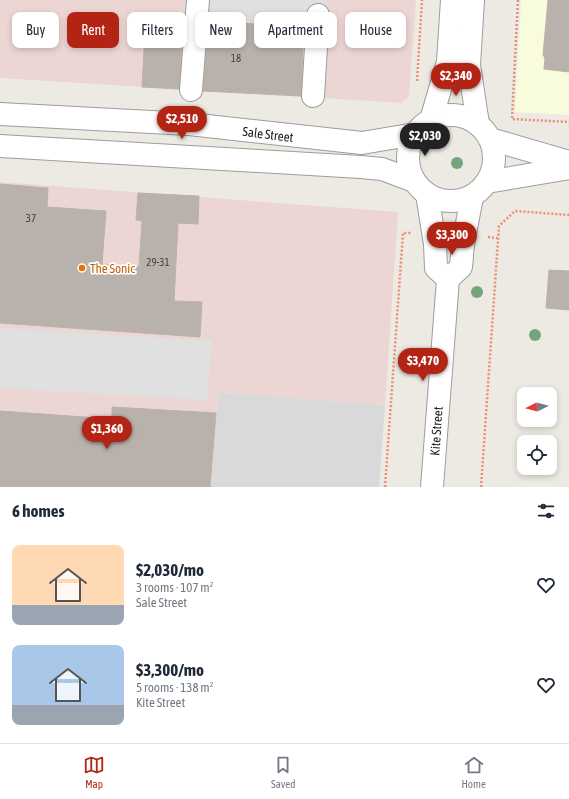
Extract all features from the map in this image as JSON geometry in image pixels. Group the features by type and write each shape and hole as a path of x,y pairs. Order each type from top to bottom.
{"street":[{"path":"191,90 198,0"},
{"path":"452,0 448,62 423,127 410,145 408,157 409,170 421,188 433,234 436,268 448,279 461,267 464,236 472,196"},
{"path":"421,188 437,200 449,202 461,201 481,190 488,182 493,168 494,153 484,131 469,65 473,0"},
{"path":"313,96 316,48"},
{"path":"0,114 23,148"},
{"name":"Sale Street","path":"0,114 189,124 362,143 423,127"},
{"path":"423,127 442,116 455,115 467,118 484,131 569,162"},
{"name":"Sale Street","path":"0,146 382,169 421,188"},
{"path":"488,182 569,168"},
{"name":"Kite Street","path":"432,487 448,279"}],"path":[{"path":"417,85 422,0"},
{"path":"518,0 512,119 569,122"},
{"path":"481,487 499,226 515,211 569,215"},
{"path":"385,487 403,233 433,234"},
{"path":"464,236 497,238"}],"shaded area":[{"path":"0,0 416,0 409,96 402,103 0,78"},
{"path":"191,0 326,0 325,12 274,12 274,6 274,12 254,12 254,24 246,23 246,12 198,12"},
{"path":"521,0 569,0 569,115 515,112"},
{"path":"0,182 398,212 385,405 219,392 210,487 0,487"},
{"path":"0,328 212,341 207,400 0,388"},
{"path":"218,392 385,405 379,487 210,487"}],"building":[{"path":"548,0 569,0 569,72 544,69 545,58 543,55"},
{"path":"246,23 254,24 254,48 303,48 301,96 203,91 207,48 246,48"},
{"path":"144,48 182,48 179,89 142,87"},
{"path":"0,184 48,188 47,207 106,211 102,264 139,267 142,221 136,220 138,193 199,196 198,224 178,223 174,301 202,302 200,337 0,323"},
{"path":"549,270 569,271 569,310 546,308"},
{"path":"112,407 216,413 210,487 0,487 0,411 112,419"}],"place":[{"name":"The Sonic","path":"82,268"}]}
